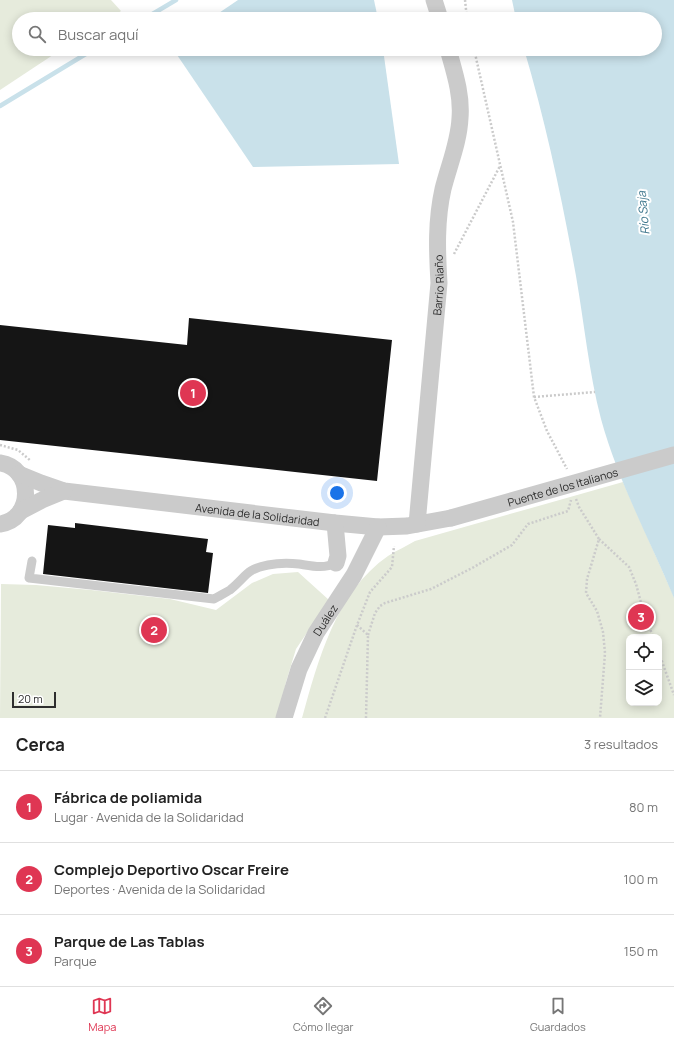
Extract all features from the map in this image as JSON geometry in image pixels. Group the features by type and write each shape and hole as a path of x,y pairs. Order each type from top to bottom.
{"street":[{"path":"434,0 438,12"},
{"name":"Barrio Riaño","path":"417,524 439,283 437,246 438,213 458,138 460,118 460,96 450,56"},
{"name":"Puente de los Italianos","path":"451,518 674,455"},
{"name":"Avenida de la Solidaridad","path":"0,463 12,467 19,474 64,491 378,527 417,524 451,518"},
{"path":"19,474 24,482 26,492 25,502 21,511"},
{"name":"Avenida de la Solidaridad","path":"2,526 21,511 64,491"},
{"path":"335,523 338,556 336,563"},
{"name":"Duález","path":"284,718 299,669 316,634 354,575 378,527"}],"lane":[{"path":"32,561 29,578 214,599 229,590 249,571 270,564 298,564 319,567 331,566 336,563"}],"path":[{"path":"465,0 466,12"},
{"path":"476,56 513,222 534,397 547,431 571,483 579,507 600,539 629,567 652,634"},
{"path":"453,255 500,166"},
{"path":"534,397 595,392"},
{"path":"366,718 368,635 375,613 380,606 385,603 431,589 467,571 512,545 528,524 568,511 572,494 571,483"},
{"path":"600,539 587,579 586,593 597,611 603,632 605,653 600,718"},
{"path":"325,718 370,592 392,566 394,546"},
{"path":"357,625 368,635"},
{"path":"662,661 674,695"}],"shaded area":[{"path":"0,0 111,0 121,11 12,12 12,56 51,56 0,90"},
{"path":"623,482 674,597 674,718 302,718 323,651 342,608 355,588 370,571 395,552 415,541"},
{"path":"298,572 329,600 296,649 286,682 278,718 0,718 1,584 36,585 170,599 216,610 252,583 273,574"}],"water":[{"path":"238,0 374,0 377,12 220,12"},
{"name":"Río Saja","path":"512,0 674,0 674,598 616,465 601,419 593,384 576,276 559,190 526,56 662,56 662,12 515,12"},
{"path":"178,56 384,56 399,164 253,167"}],"building":[{"path":"189,318 392,340 377,481 0,440 0,325 187,345"},
{"path":"75,523 208,539 206,552 213,553 208,593 43,574 48,525 75,528"}],"waterway":[{"path":"156,12 176,0"},
{"path":"0,106 82,56"}],"place":[{"name":"Fábrica de poliamida","path":"193,393"},
{"name":"Parque de Las Tablas","path":"641,617"},
{"name":"Complejo Deportivo Oscar Freire","path":"154,630"}]}
